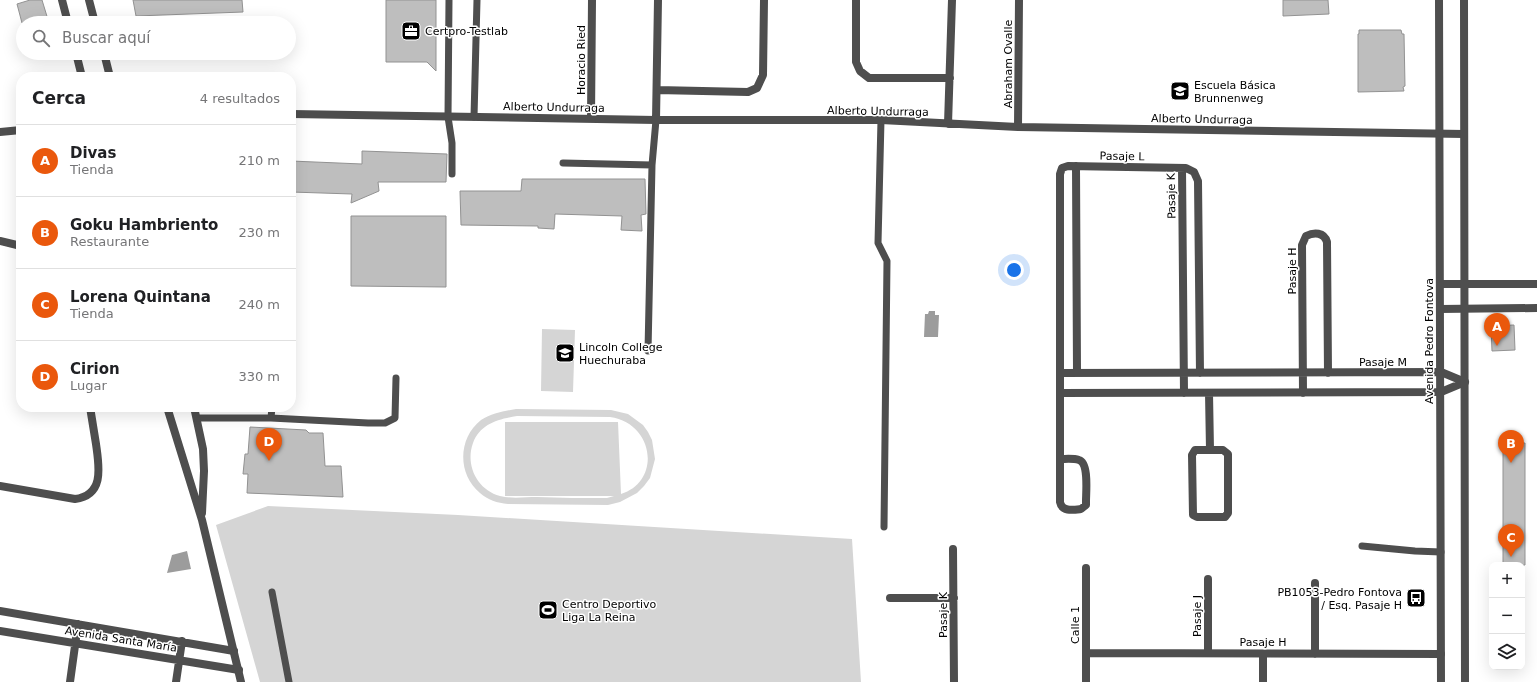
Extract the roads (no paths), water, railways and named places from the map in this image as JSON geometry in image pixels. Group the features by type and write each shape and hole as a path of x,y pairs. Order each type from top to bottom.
{"street":[{"path":"62,0 66,16"},
{"path":"89,0 93,16"},
{"name":"Horacio Ried","path":"591,119 592,0"},
{"path":"656,120 658,0"},
{"path":"657,90 748,92 757,88 763,75 764,0"},
{"path":"856,0 856,62 860,71 869,78 950,78"},
{"path":"948,124 952,0"},
{"name":"Abraham Ovalle","path":"1018,128 1019,0"},
{"name":"Avenida Pedro Fontova","path":"1439,0 1441,682"},
{"path":"1464,0 1464,682"},
{"path":"78,60 81,72"},
{"path":"106,60 109,72"},
{"name":"Alberto Undurraga","path":"296,114 656,120 881,120 1018,128 1464,134"},
{"path":"0,132 16,130"},
{"path":"1076,166 1077,373"},
{"name":"Pasaje L","path":"1060,373 1060,174 1062,168 1076,166 1182,168"},
{"name":"Pasaje K","path":"1184,393 1182,168 1191,169 1198,180 1200,373"},
{"name":"Pasaje H","path":"1303,393 1302,245 1306,236 1316,233 1326,237 1328,246 1328,373"},
{"path":"0,241 16,245"},
{"path":"1440,284 1537,284"},
{"path":"1440,309 1537,308"},
{"name":"Pasaje M","path":"1060,373 1441,372 1465,382"},
{"path":"1060,373 1060,393 1060,459 1060,505 1064,509 1081,509 1086,505 1085,467 1078,459 1060,459"},
{"path":"1060,393 1441,392 1465,382"},
{"path":"1209,393 1210,450"},
{"path":"0,486 75,499 88,495 96,485 99,472 91,412"},
{"path":"169,412 202,520 242,682"},
{"path":"195,412 203,449 204,471 202,520"},
{"path":"1195,450 1210,450 1223,450 1228,454 1228,513 1224,517 1197,517 1192,513 1192,453 1195,450"},
{"name":"Pasaje K","path":"953,549 954,682"},
{"name":"Calle 1","path":"1086,568 1086,682"},
{"name":"Pasaje J","path":"1208,579 1208,653"},
{"path":"1315,654 1316,583"},
{"path":"890,598 954,598"},
{"name":"Avenida Santa María","path":"0,611 234,651"},
{"path":"70,682 78,624"},
{"name":"Avenida Santa María","path":"0,631 239,670"},
{"path":"176,682 182,641"},
{"name":"Pasaje H","path":"1086,652 1441,654"},
{"path":"1263,654 1263,682"}],"lane":[{"path":"449,0 448,117 452,143 452,174"},
{"path":"474,117 477,0"},
{"path":"648,351 652,165 656,120"},
{"path":"881,120 878,243 887,261 884,527"},
{"path":"563,163 652,165"},
{"path":"197,418 271,418 368,423 385,422 395,418 396,378"},
{"path":"271,418 272,412"},
{"path":"1362,546 1441,552"},
{"path":"272,592 289,682"}],"place":[{"name":"Certpro-Testlab","path":"411,31"},
{"name":"Escuela Básica Brunnenweg","path":"1180,91"},
{"name":"Divas","path":"1497,346"},
{"name":"Lincoln College Huechuraba","path":"565,353"},
{"name":"Cirion","path":"269,461"},
{"name":"Goku Hambriento","path":"1511,463"},
{"name":"Lorena Quintana","path":"1511,557"},
{"name":"PB1053-Pedro Fontova / Esq. Pasaje H","path":"1416,598"},
{"name":"Centro Deportivo Liga La Reina","path":"548,610"}]}
